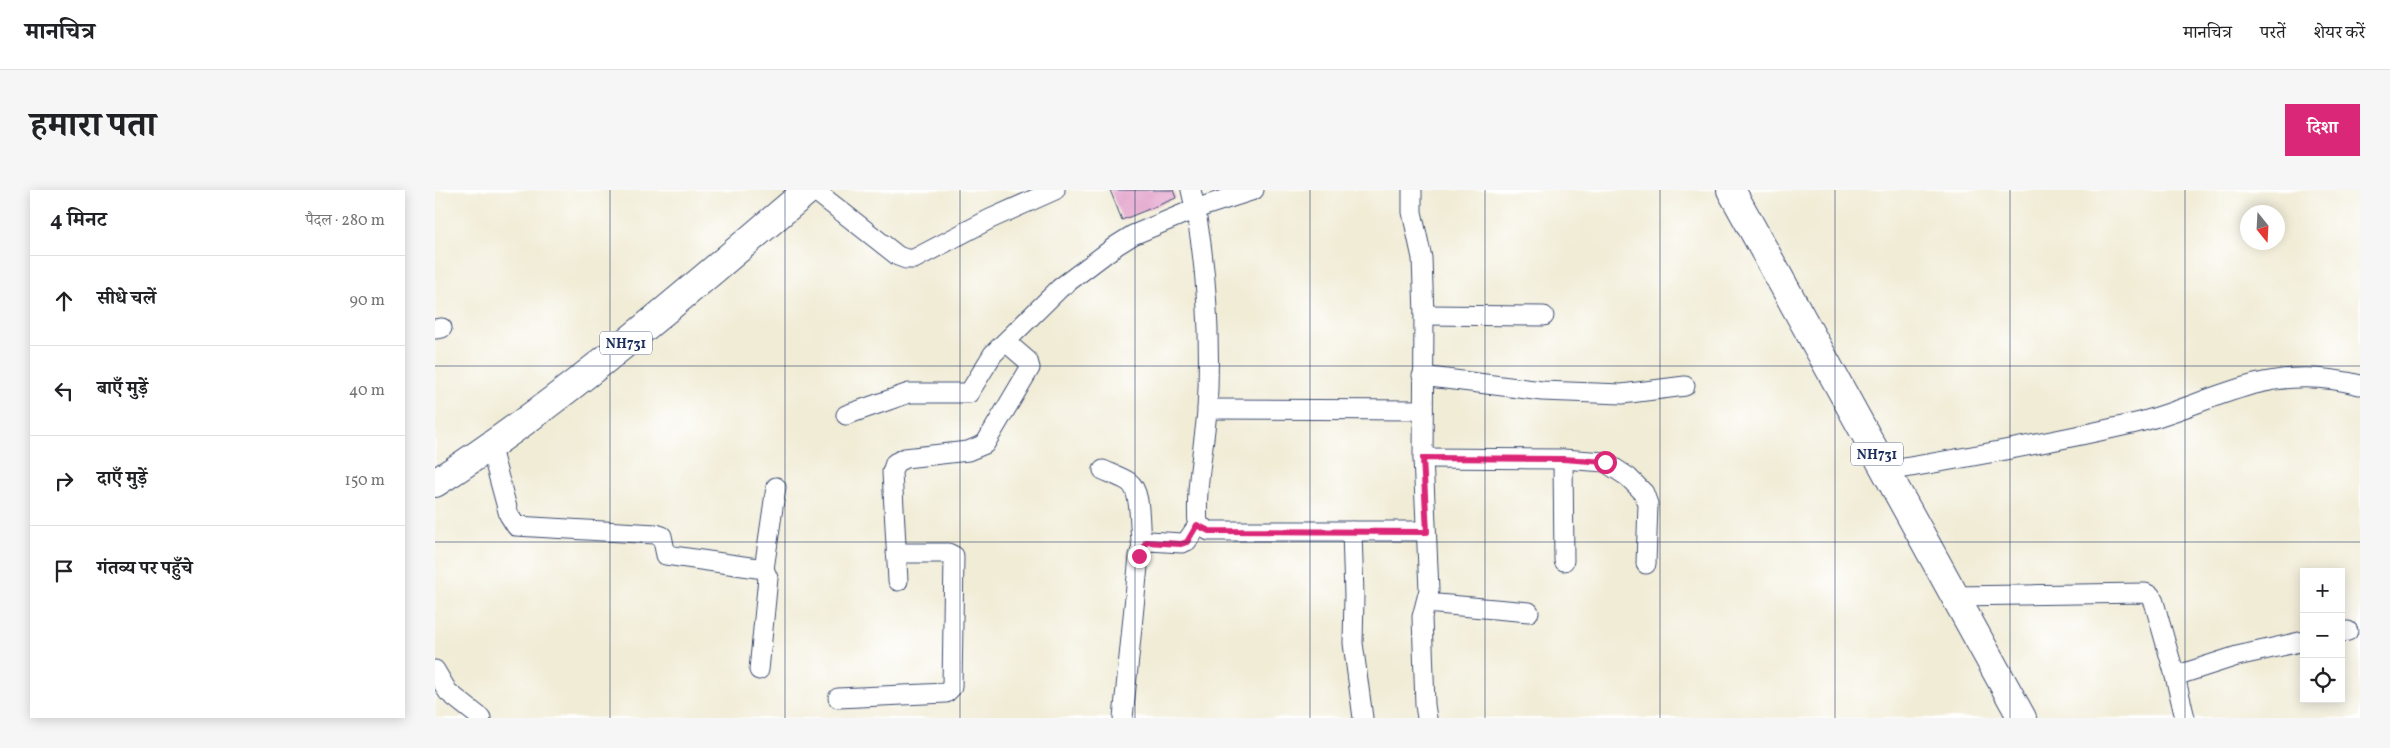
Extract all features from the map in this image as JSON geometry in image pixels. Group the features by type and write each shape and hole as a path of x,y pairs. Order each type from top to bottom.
{"highway":[{"name":"NH731","path":"435,483 532,417 631,340 807,190"},
{"name":"NH731","path":"1731,190 2022,718"}],"street":[{"path":"814,190 898,256 906,260 915,259 989,219 1055,190"},
{"path":"1142,547 1149,541 1181,544 1187,542 1197,525 1207,409 1207,305 1191,190"},
{"path":"845,415 909,393 969,393 973,391 993,354 1060,288 1117,245 1133,235 1195,209 1254,190"},
{"path":"1411,190 1412,212 1421,250 1424,315 1422,376 1423,458 1429,590 1422,616 1427,718"},
{"path":"1424,315 1544,316"},
{"path":"897,581 892,472 895,463 905,458 968,451 985,444 1030,368 1028,361 1006,342"},
{"path":"1422,376 1543,391 1623,394 1685,386"},
{"path":"1887,472 2057,441 2139,422 2255,384 2299,378 2333,378 2360,385"},
{"path":"1207,409 1423,410"},
{"path":"490,445 509,515 517,526 656,534 661,536 666,555 764,569"},
{"path":"1423,458 1563,459 1605,462 1628,477 1644,493 1648,504 1646,564"},
{"path":"1563,459 1564,561"},
{"path":"1103,470 1127,480 1134,486 1138,496 1139,532 1142,547 1139,556 1123,718"},
{"path":"759,670 768,578 764,569 775,487"},
{"path":"1197,525 1209,531 1427,532"},
{"path":"1352,531 1353,643 1363,718"},
{"path":"838,698 946,693 952,686 954,556 948,553 896,553"},
{"path":"1954,596 2145,593 2151,596 2175,676 2185,718"},
{"path":"1426,604 1529,612"},
{"path":"2175,676 2237,656 2300,642"},
{"path":"435,670 448,692 481,718"}],"building":[{"path":"1110,190 1173,190 1176,198 1122,220"}],"route":[{"path":"1139,556 1142,547 1149,541 1181,544 1187,542 1197,525 1209,531 1427,532 1423,458 1563,459 1605,462"}]}
